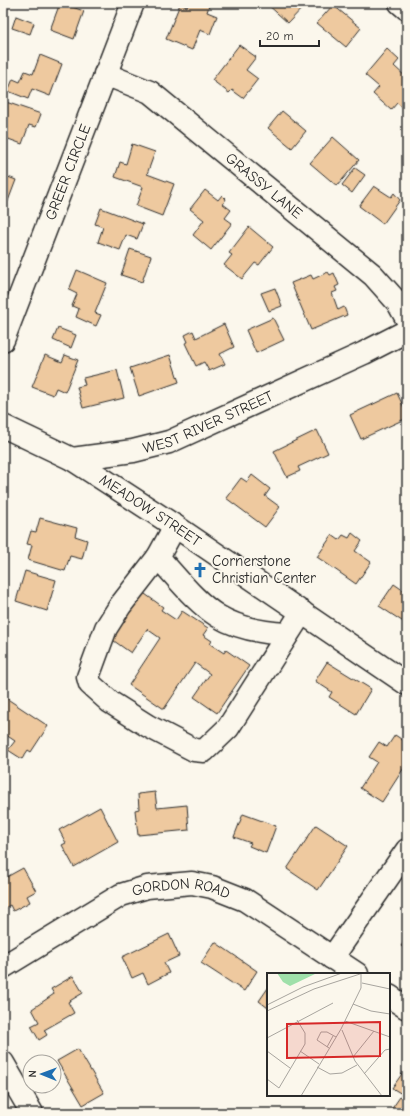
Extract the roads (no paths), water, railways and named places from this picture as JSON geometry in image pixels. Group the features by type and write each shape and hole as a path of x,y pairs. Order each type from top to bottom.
{"street":[{"name":"GREER CIRCLE","path":"3,340 133,3"},
{"path":"400,3 407,8"},
{"name":"GRASSY LANE","path":"106,74 150,92 373,275 398,303 407,319"},
{"name":"WEST RIVER STREET","path":"72,459 133,451 169,442 364,353 407,331"},
{"path":"3,426 72,459"},
{"name":"MEADOW STREET","path":"72,459 175,526 407,684"},
{"path":"175,526 158,557 120,606 106,628 88,677 90,684 110,702 148,726 194,750 204,751 228,728 302,612"},
{"path":"158,557 195,598 220,619 249,630 287,634"},
{"path":"332,958 407,850"},
{"name":"GORDON ROAD","path":"3,967 121,895 147,887 172,883 192,883 212,887 245,900 354,973"},
{"path":"390,997 407,1008"},
{"path":"3,1063 32,1113"}],"place":[{"name":"Cornerstone Christian Center","path":"200,570"}]}
